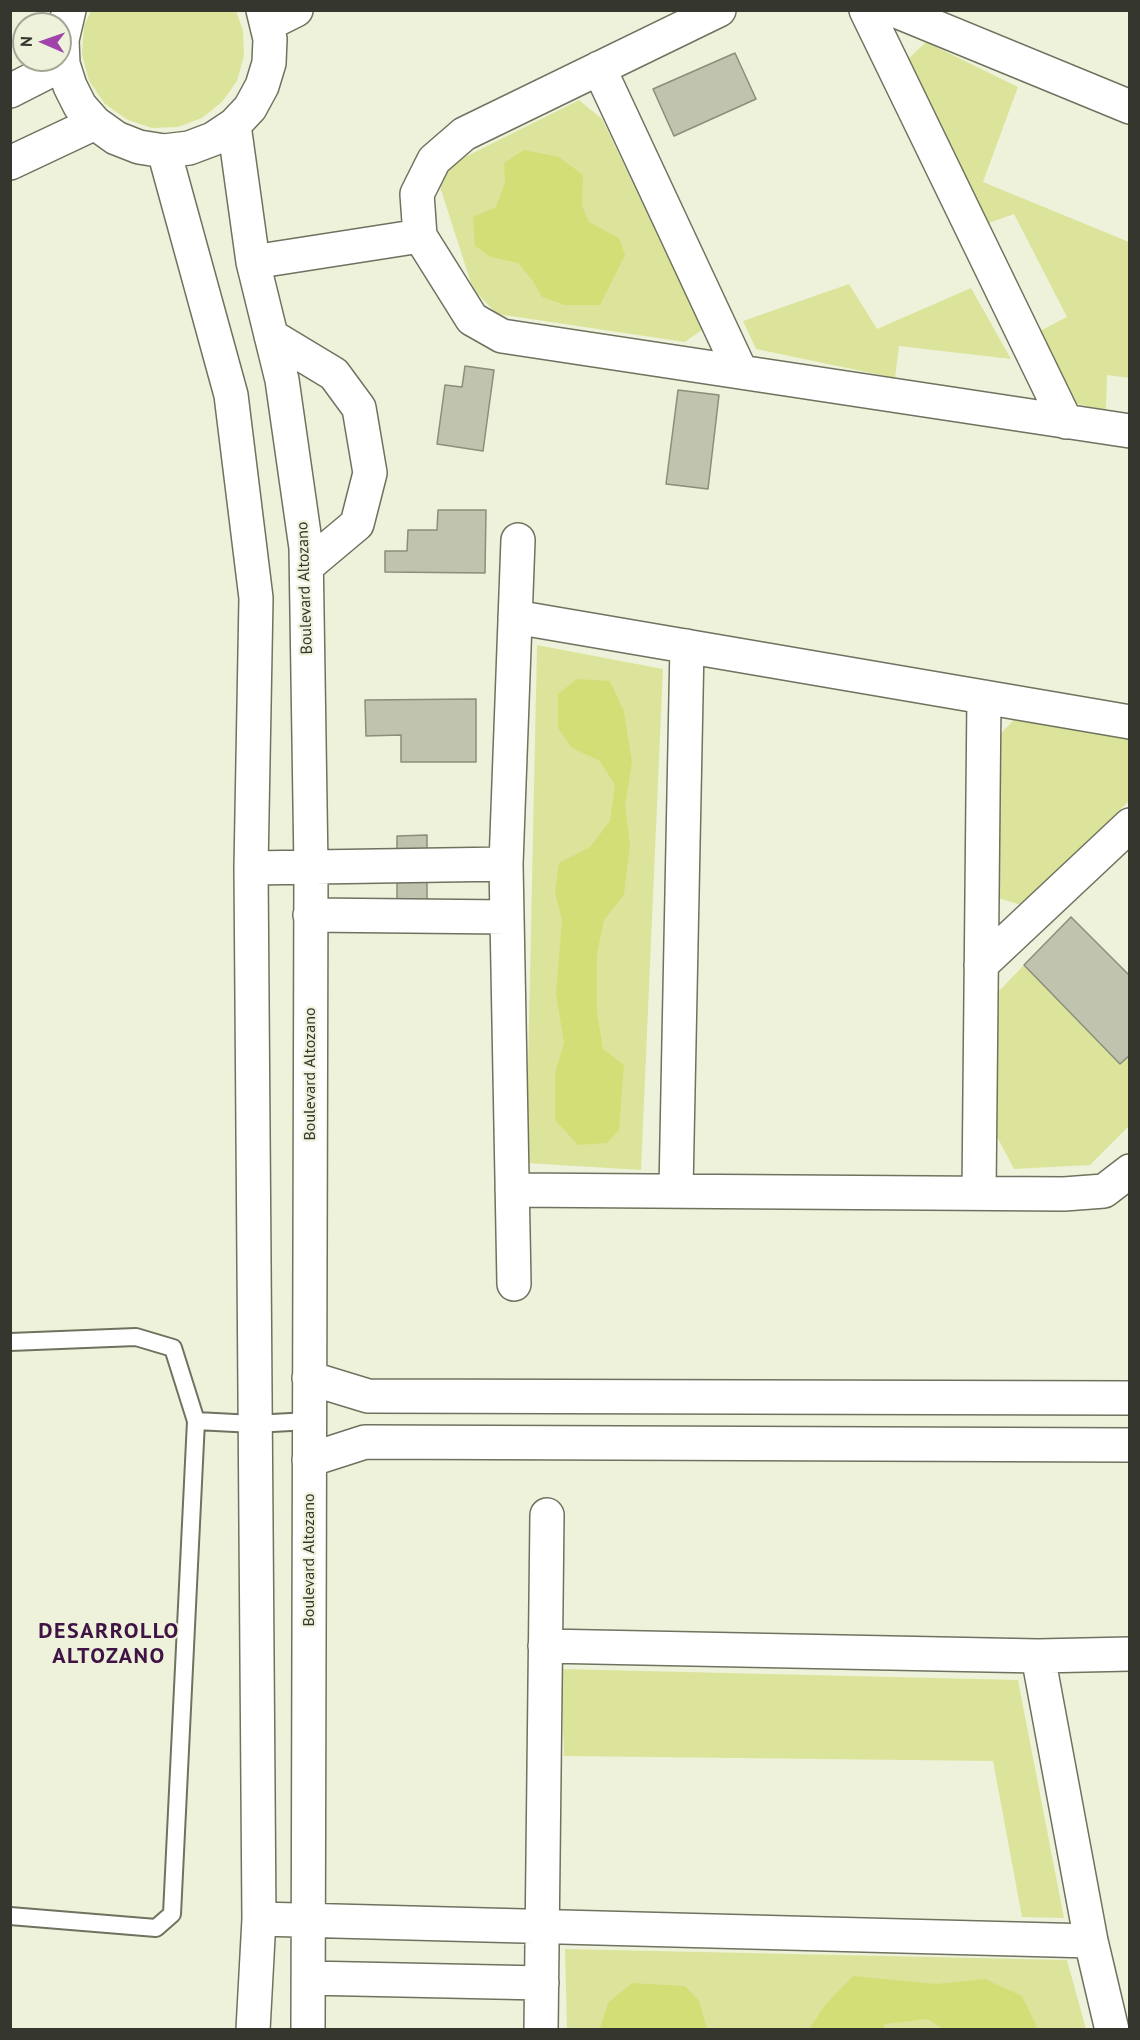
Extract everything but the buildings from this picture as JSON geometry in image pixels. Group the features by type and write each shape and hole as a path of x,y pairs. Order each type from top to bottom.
{"street":[{"path":"719,10 464,134 434,160 417,194 420,236 472,319 502,336 740,370 1130,431"},
{"path":"866,10 1066,422"},
{"path":"894,10 1130,107"},
{"path":"66,72 80,106 95,123 116,138 139,147 164,151 189,148 213,139 234,125 250,108 262,86 269,63 276,15"},
{"path":"599,68 740,370"},
{"path":"10,92 48,72"},
{"path":"10,163 95,123"},
{"name":"Boulevard Altozano","path":"234,125 253,262 271,336 296,464 307,566 311,868 308,2030"},
{"path":"164,151 231,395 256,598 251,868 259,1919 254,2030"},
{"path":"253,262 420,236"},
{"path":"271,336 334,374 359,408 370,473 357,524 307,566"},
{"path":"514,1284 506,864 518,540"},
{"path":"515,616 1130,722"},
{"path":"676,1189 687,646"},
{"path":"979,1192 984,697"},
{"path":"981,965 1130,825"},
{"path":"251,868 506,864"},
{"path":"310,915 507,917"},
{"path":"512,1190 676,1189 1064,1194 1104,1191 1130,1171"},
{"path":"309,1378 368,1396 1130,1398"},
{"path":"309,1461 365,1442 1130,1445"},
{"path":"541,2030 547,1515"},
{"path":"545,1646 1038,1656 1130,1654"},
{"path":"1038,1656 1090,1941 1112,2030"},
{"path":"259,1919 1090,1941"},
{"path":"308,1978 542,1983"}],"lane":[{"path":"10,1342 136,1337 173,1348 196,1421 172,1914 156,1928 10,1916"},
{"path":"196,1421 254,1424 309,1421"}],"shaded area":[{"path":"91,11 236,11 243,30 244,56 237,81 222,102 202,118 178,127 152,128 128,120 105,104 89,81 82,54 84,26"},
{"path":"926,42 1018,87 983,182 1129,242 1129,378 1107,375 1106,410 1068,402 1040,331 1067,317 1014,214 986,224 906,61"},
{"path":"579,100 602,119 703,329 685,342 497,314 473,289 440,187 451,164"},
{"path":"524,150 559,157 583,175 582,206 589,222 619,238 625,255 600,305 565,305 542,297 533,281 518,263 491,257 475,246 473,217 496,207 505,183 504,163"},
{"path":"849,284 877,329 971,288 1011,359 899,346 895,378 756,349 743,321"},
{"path":"537,645 663,669 641,1170 526,1163"},
{"path":"577,679 610,681 624,712 632,762 625,806 630,844 624,895 604,920 597,954 597,1013 603,1049 624,1065 619,1130 607,1143 578,1145 555,1120 555,1073 564,1043 556,994 562,920 555,893 559,863 590,847 610,821 615,785 600,761 572,748 558,728 558,694"},
{"path":"1015,719 1129,738 1129,801 1021,905 995,897 999,735"},
{"path":"1024,965 1120,1064 1129,1055 1129,1126 1090,1165 1014,1169 992,1127 999,991"},
{"path":"561,1669 1018,1680 1064,1918 1022,1917 993,1761 564,1756"},
{"path":"565,1949 1067,1960 1086,2029 567,2029"},
{"path":"853,1976 936,1984 985,1979 1022,1996 1037,2027 1036,2030 944,2029 927,2019 885,2024 883,2029 809,2029 826,2004"},
{"path":"632,1983 685,1986 699,2001 707,2029 600,2029 608,2003"}],"district":[{"name":"DESARROLLO ALTOZANO","path":"109,1644"}]}
